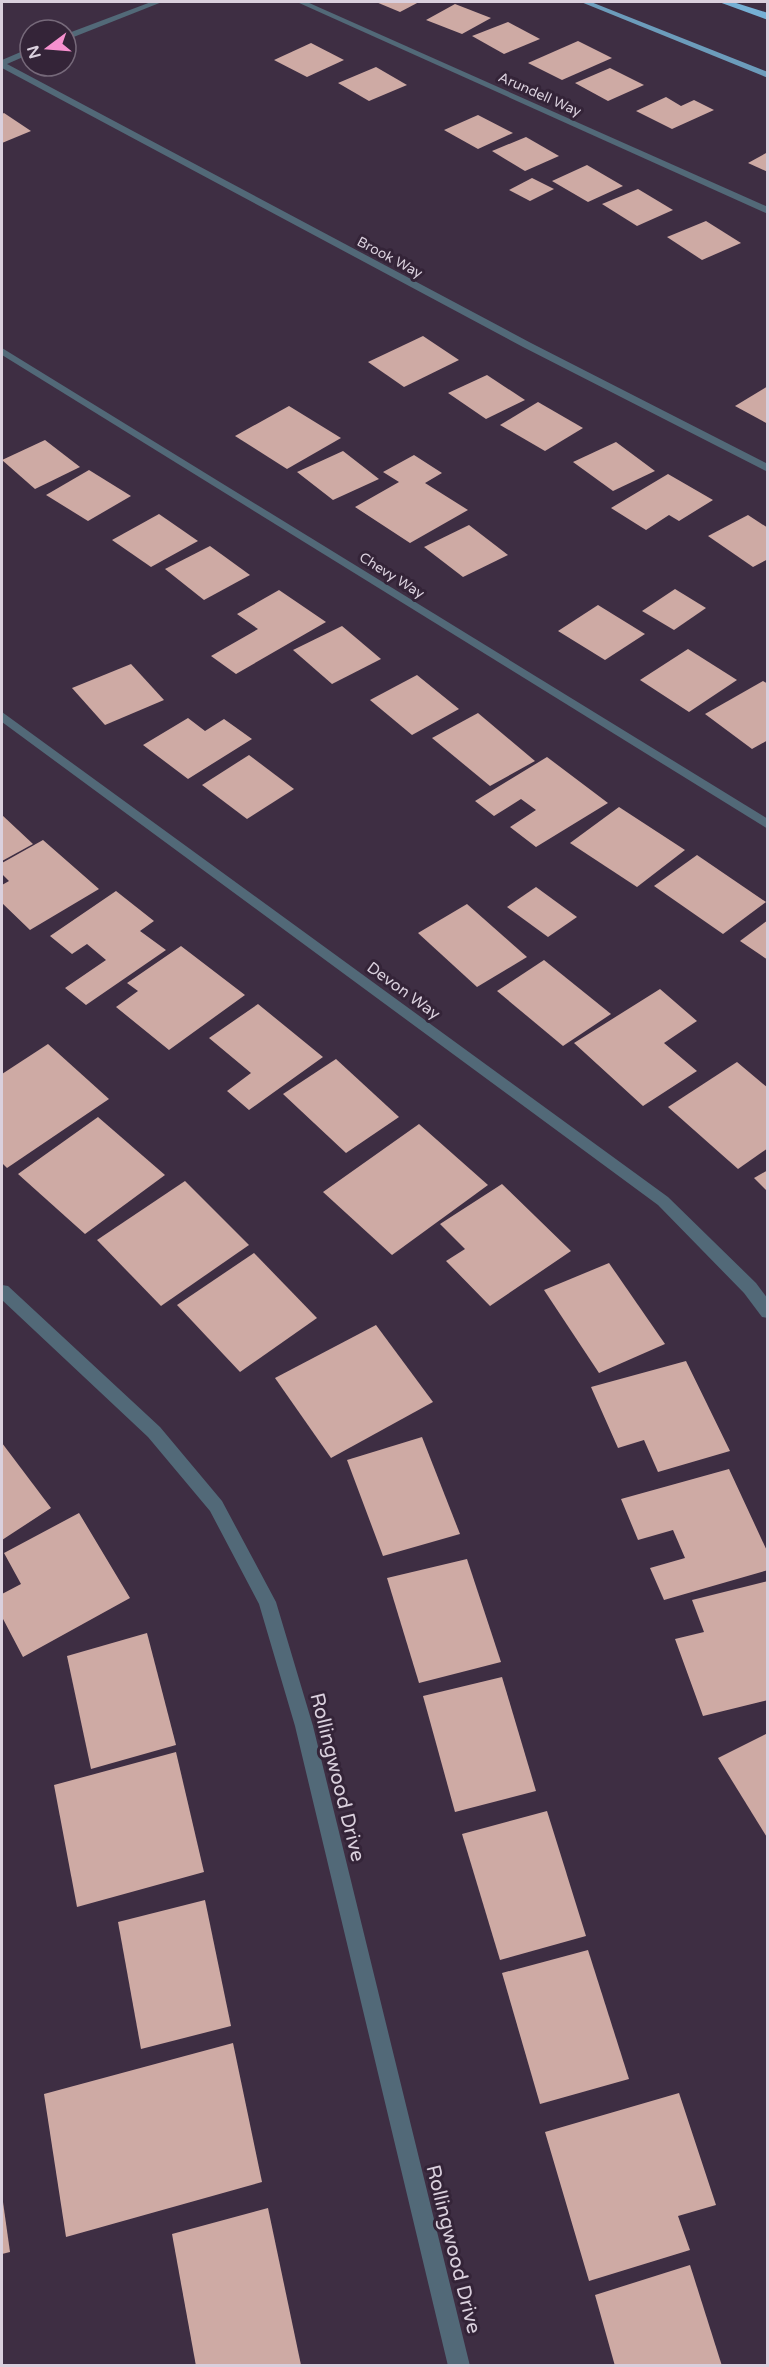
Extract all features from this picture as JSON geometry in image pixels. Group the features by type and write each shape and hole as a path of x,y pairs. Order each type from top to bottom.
{"highway":[{"path":"724,2 768,17"}],"main road":[{"path":"585,2 768,75"}],"street":[{"path":"78,33 158,2"},
{"name":"Arundell Way","path":"302,2 768,211"},
{"path":"2,64 18,57"},
{"name":"Brook Way","path":"2,64 527,345 768,469"},
{"name":"Chevy Way","path":"2,351 768,825"},
{"name":"Devon Way","path":"2,717 663,1201 750,1288 768,1312"},
{"name":"Rollingwood Drive","path":"2,1291 154,1432 216,1506 267,1602 304,1726 459,2366"}],"building":[{"path":"376,2 419,2 400,12"},
{"path":"455,4 491,18 462,34 426,20"},
{"path":"508,22 540,39 504,54 472,36"},
{"path":"578,41 612,58 562,80 528,63"},
{"path":"311,43 344,60 307,77 274,60"},
{"path":"376,67 407,85 369,101 338,83"},
{"path":"610,68 644,85 608,101 575,83"},
{"path":"666,97 681,106 694,100 714,110 672,129 636,111"},
{"path":"4,113 31,131 2,143 2,114"},
{"path":"478,115 513,133 478,149 444,130"},
{"path":"526,137 559,156 525,171 492,151"},
{"path":"768,152 768,172 748,163"},
{"path":"587,165 623,186 588,202 552,181"},
{"path":"532,178 554,189 530,201 509,190"},
{"path":"638,189 673,210 637,226 602,204"},
{"path":"706,221 741,243 702,260 667,237"},
{"path":"423,336 459,360 404,387 368,362"},
{"path":"487,375 525,400 486,419 448,393"},
{"path":"768,386 768,424 735,406"},
{"path":"538,402 583,428 545,451 500,425"},
{"path":"289,406 341,438 287,469 235,436"},
{"path":"45,440 80,467 35,489 2,460"},
{"path":"616,442 655,471 613,491 573,462"},
{"path":"343,451 379,479 333,500 297,472"},
{"path":"414,455 442,473 425,483 468,510 410,543 355,507 399,482 383,472"},
{"path":"89,470 131,496 88,521 46,495"},
{"path":"668,474 713,500 679,521 669,515 646,530 611,508"},
{"path":"159,514 198,541 151,567 112,540"},
{"path":"748,515 768,528 768,559 753,567 708,536"},
{"path":"469,525 508,555 463,577 424,547"},
{"path":"210,546 250,575 204,600 165,569"},
{"path":"675,589 706,608 674,630 642,611"},
{"path":"279,590 326,622 236,674 211,656 258,629 237,614"},
{"path":"598,605 645,634 605,660 558,631"},
{"path":"342,626 381,659 332,684 293,650"},
{"path":"688,649 737,680 689,712 640,680"},
{"path":"131,664 164,700 105,725 72,688"},
{"path":"417,675 459,709 412,735 370,700"},
{"path":"763,681 768,684 768,740 752,749 705,714"},
{"path":"478,713 535,761 490,786 432,738"},
{"path":"188,718 205,731 224,719 252,739 188,779 143,745"},
{"path":"249,755 294,789 247,819 202,785"},
{"path":"547,757 608,803 536,847 510,827 536,810 521,799 494,816 475,801"},
{"path":"619,807 685,850 637,887 570,843"},
{"path":"2,815 33,844 2,861"},
{"path":"43,840 99,889 30,930 2,903 2,885 9,881 2,874 2,863"},
{"path":"697,855 766,902 723,934 654,886"},
{"path":"536,887 577,917 548,937 507,907"},
{"path":"116,891 154,921 140,931 166,950 86,1005 65,988 106,960 87,944 72,954 50,936"},
{"path":"467,904 527,957 477,987 418,933"},
{"path":"768,920 768,960 740,941"},
{"path":"181,946 245,995 169,1050 116,1007 138,991 127,983"},
{"path":"544,960 611,1014 563,1046 497,991"},
{"path":"660,989 697,1021 664,1043 697,1071 643,1106 574,1043"},
{"path":"258,1004 323,1057 249,1110 227,1091 251,1073 209,1038"},
{"path":"48,1044 109,1099 7,1168 2,1163 2,1074"},
{"path":"336,1059 399,1117 346,1153 283,1094"},
{"path":"737,1062 768,1088 768,1148 738,1169 668,1107"},
{"path":"98,1117 165,1175 85,1234 18,1174"},
{"path":"419,1124 488,1185 392,1255 323,1192"},
{"path":"768,1170 768,1192 754,1178"},
{"path":"185,1181 249,1245 161,1306 97,1240"},
{"path":"502,1184 571,1251 490,1306 446,1261 465,1249 440,1224"},
{"path":"254,1253 317,1318 240,1372 177,1305"},
{"path":"609,1263 665,1344 599,1373 544,1290"},
{"path":"376,1325 433,1402 331,1458 275,1378"},
{"path":"686,1361 730,1451 658,1472 644,1440 618,1448 591,1387"},
{"path":"422,1437 460,1534 383,1556 347,1460"},
{"path":"2,1443 51,1508 2,1540"},
{"path":"729,1469 768,1553 768,1570 664,1600 650,1568 685,1558 673,1530 638,1540 621,1499"},
{"path":"79,1513 130,1598 23,1657 2,1617 2,1594 21,1584 4,1553"},
{"path":"467,1559 501,1662 419,1683 387,1578"},
{"path":"768,1581 768,1700 703,1716 675,1639 704,1632 692,1600"},
{"path":"147,1633 176,1745 91,1769 67,1656"},
{"path":"502,1677 536,1791 455,1812 423,1696"},
{"path":"768,1733 768,1839 718,1758"},
{"path":"176,1752 204,1872 77,1907 54,1785"},
{"path":"547,1811 586,1936 500,1960 462,1834"},
{"path":"205,1900 231,2026 141,2049 118,1922"},
{"path":"588,1950 629,2079 540,2104 502,1973"},
{"path":"233,2043 262,2182 66,2237 44,2094"},
{"path":"679,2093 716,2205 678,2216 690,2250 589,2281 545,2132"},
{"path":"2,2195 10,2252 2,2254"},
{"path":"268,2208 301,2365 196,2366 172,2234"},
{"path":"690,2265 722,2366 615,2366 595,2295"}]}
